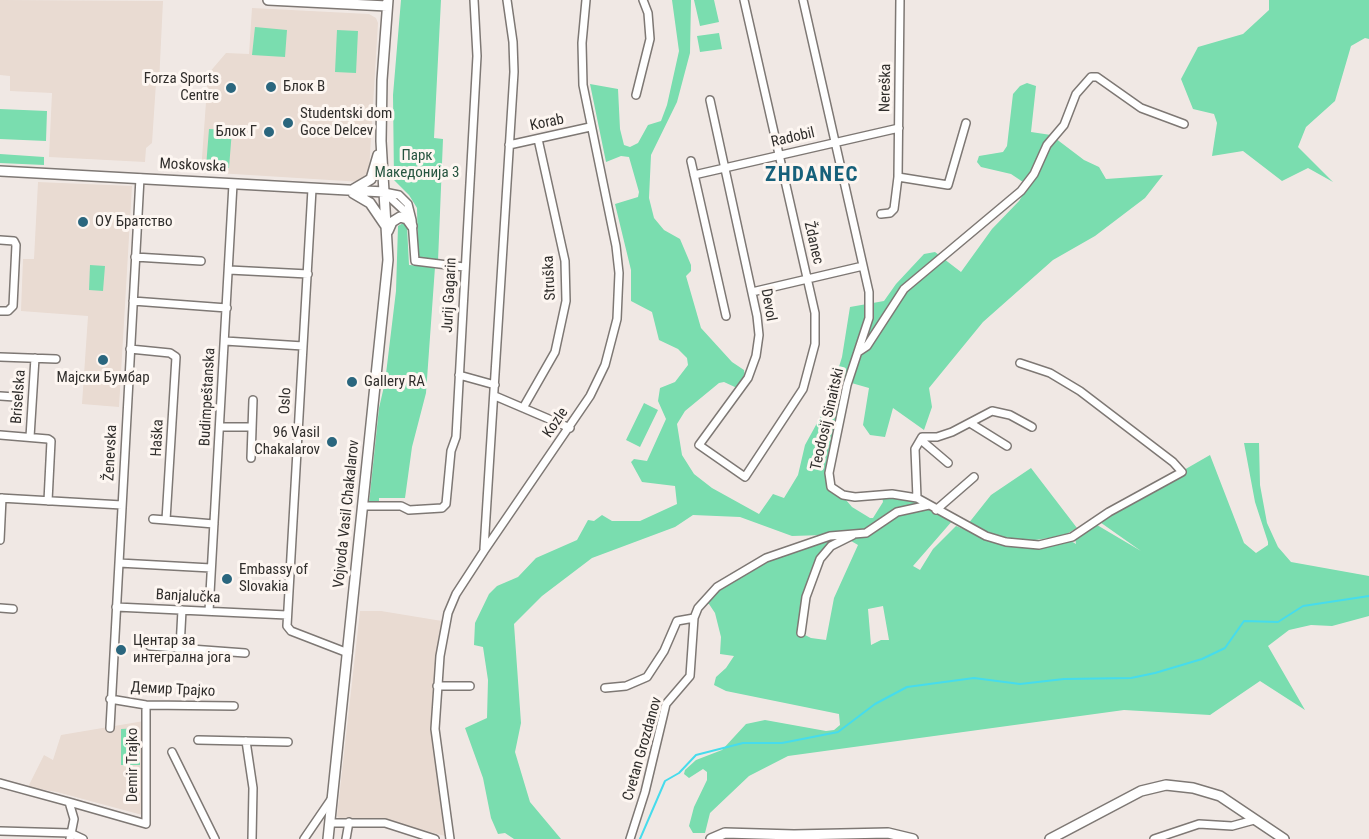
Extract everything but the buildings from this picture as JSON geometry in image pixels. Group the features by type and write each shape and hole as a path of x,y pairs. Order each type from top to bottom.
{"street":[{"path":"268,0 362,5 387,3 381,141 371,179 364,185 345,190"},
{"path":"362,5 374,0"},
{"name":"Jurij Gagarin","path":"363,506 401,506 409,510 445,506 451,451 456,440 477,56 474,0"},
{"path":"483,551 495,396 514,56 507,0"},
{"name":"Kozle","path":"450,839 436,739 437,686 448,613 456,594 483,551 570,428 601,374 614,338 619,308 616,246 590,127 582,64 586,0"},
{"path":"636,95 650,39 648,13 643,0"},
{"name":"Ždanec","path":"744,0 807,279 814,313 815,344 811,367 803,389 789,415 745,477"},
{"name":"Teodosij Sinaitski","path":"803,0 870,305 848,385 829,473 829,483 843,495 892,494 917,498 936,510 997,539 1025,544 1048,544 1072,537 1109,512 1182,472 1173,462 1080,391 1050,373 1020,363"},
{"name":"Nereška","path":"881,214 890,213 894,209 898,177 900,0"},
{"path":"362,5 379,16 385,32"},
{"path":"858,352 867,346 904,289 1021,191 1034,174 1047,146 1064,125 1076,94 1091,77 1097,77 1141,108 1184,124"},
{"name":"Devol","path":"710,100 752,292 759,335 756,356 748,378 699,445 745,477"},
{"path":"898,177 948,185 966,123"},
{"name":"Korab","path":"509,145 590,127"},
{"name":"Radobil","path":"694,175 898,128"},
{"name":"Struška","path":"523,408 555,352 566,301 565,261 538,139"},
{"name":"Vojvoda Vasil Chakalarov","path":"328,839 388,260 381,141"},
{"path":"691,161 726,316"},
{"name":"Moskovska","path":"0,171 384,192"},
{"name":"Ženevska","path":"110,728 140,178"},
{"name":"Budimpeštanska","path":"209,611 233,184"},
{"name":"Oslo","path":"287,615 312,189"},
{"path":"345,190 370,203 388,231"},
{"path":"384,192 412,223 415,261 464,267"},
{"path":"388,231 392,222 400,217 412,223"},
{"path":"0,240 14,241 16,245 13,306 12,310 0,311"},
{"path":"135,257 201,261"},
{"path":"752,292 863,266"},
{"path":"229,270 308,274"},
{"path":"133,301 227,308"},
{"path":"225,341 303,346"},
{"name":"Haška","path":"130,350 170,353 176,357 166,520"},
{"name":"Briselska","path":"0,357 56,359"},
{"name":"Briselska","path":"30,437 36,358"},
{"path":"459,375 495,385"},
{"name":"Briselska","path":"0,396 15,397"},
{"path":"495,396 570,428"},
{"path":"251,458 253,400"},
{"path":"917,498 915,449 922,437 937,437 952,432 992,411 1010,415 1032,427"},
{"path":"970,423 1007,446"},
{"path":"220,427 252,427"},
{"name":"Briselska","path":"0,435 51,441 48,501"},
{"path":"921,440 948,463"},
{"path":"936,510 974,477"},
{"path":"0,540 1,498 122,506"},
{"path":"694,618 706,596 717,586 766,558 830,536 870,531 897,512 929,506"},
{"path":"153,519 214,524"},
{"path":"801,633 806,597 820,559 831,546 855,534"},
{"path":"119,563 212,567"},
{"name":"Banjalučka","path":"116,607 287,615"},
{"path":"0,608 13,609"},
{"path":"180,648 182,610"},
{"path":"287,615 287,627 291,631 348,653"},
{"name":"Cvetan Grozdanov","path":"605,688 626,686 646,677 664,651 677,621 694,618 690,676 666,704 645,792 630,839"},
{"path":"150,646 245,653"},
{"path":"437,686 470,686"},
{"name":"Демир Трајко","path":"110,699 146,705 234,706"},
{"name":"Demir Trajko","path":"69,802 146,824 146,705"},
{"path":"198,740 288,742"},
{"path":"246,741 253,788 252,839"},
{"path":"172,752 215,839"},
{"path":"0,783 69,802 74,819 70,836"},
{"path":"1050,839 1141,791 1166,785 1192,788 1220,796 1284,839"},
{"path":"307,838 334,796"},
{"path":"1154,839 1199,824 1232,826 1254,820"},
{"path":"346,839 349,822"},
{"path":"331,823 385,823 435,839"},
{"path":"0,831 83,839"},
{"path":"711,839 725,833 794,836 888,833 913,839"}],"shaded area":[{"path":"0,0 163,1 159,83 156,83 152,143 146,148 145,162 49,157 52,93 10,91 10,76 0,75"},
{"name":"Studentski dom Goce Delcev","path":"252,8 369,14 376,18 378,23 369,171 362,182 201,172 208,74 226,53 249,54"},
{"name":"ОУ Братство","path":"38,182 132,186 119,407 82,404 88,316 21,311 23,259 34,259"},
{"path":"360,611 381,611 442,621 432,726 445,836 386,820 340,819 337,816"},
{"path":"144,721 146,816 57,792 28,787 44,755 53,760 61,735"}],"green space":[{"name":"Парк Македонија 3","path":"401,0 441,0 434,138 443,139 438,261 421,260 418,257 417,208 409,195 394,180 393,95"},
{"path":"672,0 691,0 690,53 677,102 651,155 649,198 654,218 664,230 680,239 691,265 691,271 686,276 701,328 732,362 744,370 745,376 737,388 724,382 719,383 685,411 677,424 682,455 694,474 712,488 759,514 773,494 784,498 798,475 805,445 828,403 842,357 850,307 884,301 896,284 924,254 935,252 961,272 992,229 1019,201 1026,190 1023,182 1011,174 981,167 977,162 979,156 1003,152 1007,146 1013,94 1020,86 1027,83 1036,86 1031,132 1051,135 1084,160 1099,167 1106,179 1163,175 1145,198 1095,236 1053,260 983,322 929,388 932,407 924,430 893,408 885,437 870,435 863,425 869,388 848,382 828,479 852,507 870,518 873,518 883,502 882,496 917,498 953,520 913,566 920,570 933,549 956,526 998,543 1033,547 1071,541 1076,544 1075,538 1097,525 1141,551 1097,520 1210,455 1244,543 1256,553 1268,545 1268,542 1255,502 1244,443 1259,443 1260,485 1267,523 1278,547 1291,562 1369,576 1369,616 1332,626 1311,625 1289,630 1268,646 1305,710 1260,681 1210,715 1124,710 788,756 749,776 710,813 705,833 693,833 689,826 694,807 707,780 707,772 703,769 689,778 684,774 685,770 696,760 722,750 746,724 765,720 826,731 834,730 840,725 839,714 726,691 714,685 716,677 734,656 720,654 721,637 715,613 709,604 701,604 706,596 751,567 824,535 792,536 740,517 693,515 675,527 592,558 542,596 514,624 521,723 515,752 530,802 561,839 514,839 505,833 498,834 491,818 483,778 465,728 487,718 488,680 483,647 474,645 475,623 489,594 497,586 518,577 536,558 577,540 588,520 594,521 602,515 612,521 640,521 677,504 675,486 642,482 631,462 634,459 647,461 666,419 658,401 660,388 675,382 688,365 687,358 678,349 659,340 652,312 631,301 631,270 615,204 638,197 639,192 629,157 621,156 606,162 590,84 618,89 620,129 624,145 630,147 638,143 648,125 661,121 667,105 679,51","holes":["846,538 858,545 834,598 826,640 811,638 801,633 816,566 836,543","883,606 889,640 881,640 871,645 868,609"]},
{"path":"694,0 714,0 719,22 700,26"},
{"path":"1269,0 1369,0 1369,39 1365,38 1351,46 1335,101 1306,127 1298,147 1333,182 1308,168 1282,181 1243,151 1212,156 1217,123 1214,114 1193,109 1181,79 1198,47 1243,34 1269,10"},
{"name":"Forza Sports Centre","path":"255,27 287,30 285,57 252,55"},
{"path":"337,30 358,31 356,73 335,72"},
{"path":"719,33 722,49 700,52 697,36"},
{"path":"0,109 47,111 46,141 0,139"},
{"name":"Forza Sports Centre","path":"209,129 232,130 229,168 206,167"},
{"path":"0,154 44,157 44,165 0,163"},
{"path":"403,223 407,227 409,265 435,267 426,393 412,447 405,498 379,498 379,503 369,503 379,408 385,382 396,291 398,226"},
{"path":"90,265 105,266 103,291 89,290"},
{"path":"644,403 658,410 640,447 626,440"},
{"path":"1031,468 1077,528 1063,536 1028,541 997,536 968,524 991,495"},
{"path":"139,728 140,765 121,765 121,729"}],"waterway":[{"path":"640,839 665,781 679,773 696,755 743,743 782,743 838,732 875,704 907,687 974,678 1020,684 1064,679 1131,678 1155,673 1202,659 1225,648 1244,621 1278,622 1303,606 1369,596"}],"place":[{"name":"Блок В","path":"271,87"},
{"name":"Forza Sports Centre","path":"231,88"},
{"name":"Studentski dom Goce Delcev","path":"288,123"},
{"name":"Блок Г","path":"269,132"},
{"name":"ОУ Братство","path":"83,222"},
{"name":"Мајски Бумбар","path":"103,360"},
{"name":"Gallery RA","path":"352,382"},
{"name":"96 Vasil Chakalarov","path":"332,442"},
{"name":"Embassy of Slovakia","path":"227,579"},
{"name":"Центар за интегрална јога","path":"121,650"}],"district":[{"name":"ZHDANEC","path":"812,176"}]}
